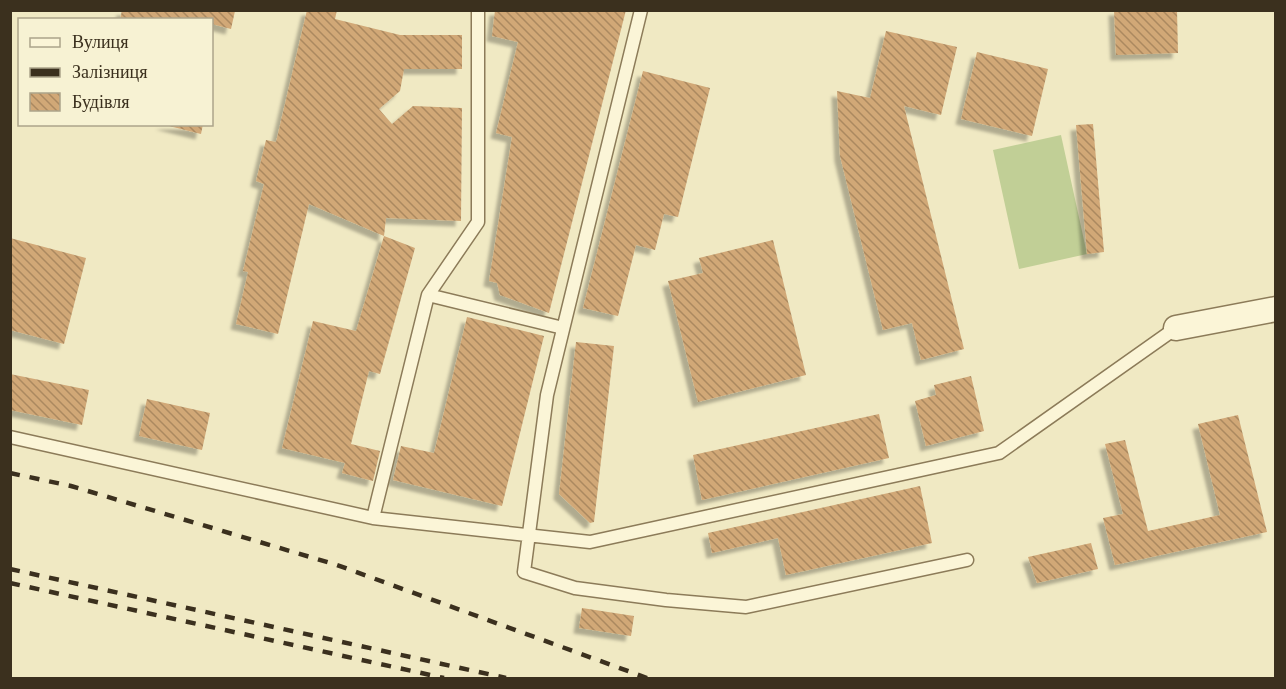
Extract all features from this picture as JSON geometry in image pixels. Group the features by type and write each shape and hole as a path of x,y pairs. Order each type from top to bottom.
{"street":[{"path":"1176,328 1275,309"}],"lane":[{"path":"373,518 428,295 478,222 478,10"},
{"path":"640,10 547,395 524,572 575,588 734,607 757,605 967,560"},
{"path":"428,295 563,328"},
{"path":"10,437 373,518 590,542 999,453 1176,328"}],"green space":[{"path":"1061,135 1087,254 1019,269 993,150"}],"building":[{"path":"122,10 235,11 231,29 213,24 213,18 120,18"},
{"path":"307,10 337,10 335,19 400,35 462,35 462,69 404,69 400,91 379,109 392,124 413,106 462,108 461,221 386,218 384,236 309,204 278,334 236,324 248,272 243,271 264,184 256,181 266,140 276,142"},
{"path":"495,10 626,10 549,313 500,295 497,283 489,281 512,137 496,133 518,42 492,36"},
{"path":"1114,10 1177,10 1178,53 1116,55"},
{"path":"886,31 957,47 941,115 904,106 964,349 921,360 912,323 883,330 840,156 837,91 870,98"},
{"path":"977,52 1048,69 1032,136 961,119"},
{"path":"643,71 710,88 678,217 664,214 655,250 636,245 618,316 583,308"},
{"path":"1093,124 1104,252 1087,254 1076,125"},
{"path":"169,126 203,126 201,134"},
{"path":"384,236 415,248 380,374 369,371 351,444 380,451 373,481 342,473 345,463 282,448 313,321 356,331"},
{"path":"10,238 86,258 64,344 10,330"},
{"path":"773,240 806,375 698,402 668,281 703,273 699,258"},
{"path":"467,317 544,336 502,506 393,480 401,446 434,453"},
{"path":"576,342 614,346 594,522 590,523 559,494"},
{"path":"10,374 89,390 82,425 10,410"},
{"path":"971,376 984,431 926,446 915,401 936,395 934,385"},
{"path":"147,399 210,413 202,450 139,436"},
{"path":"879,414 889,458 702,500 693,455"},
{"path":"1238,415 1267,532 1115,565 1103,518 1123,514 1105,444 1125,440 1148,531 1220,515 1198,424"},
{"path":"920,486 932,543 786,575 778,538 712,553 708,533"},
{"path":"1091,543 1098,569 1037,583 1028,557"},
{"path":"582,608 634,616 631,636 579,628"}],"railway":[{"path":"10,473 71,486 337,565 647,678"},
{"path":"10,569 506,678"},
{"path":"10,583 444,678"}]}
